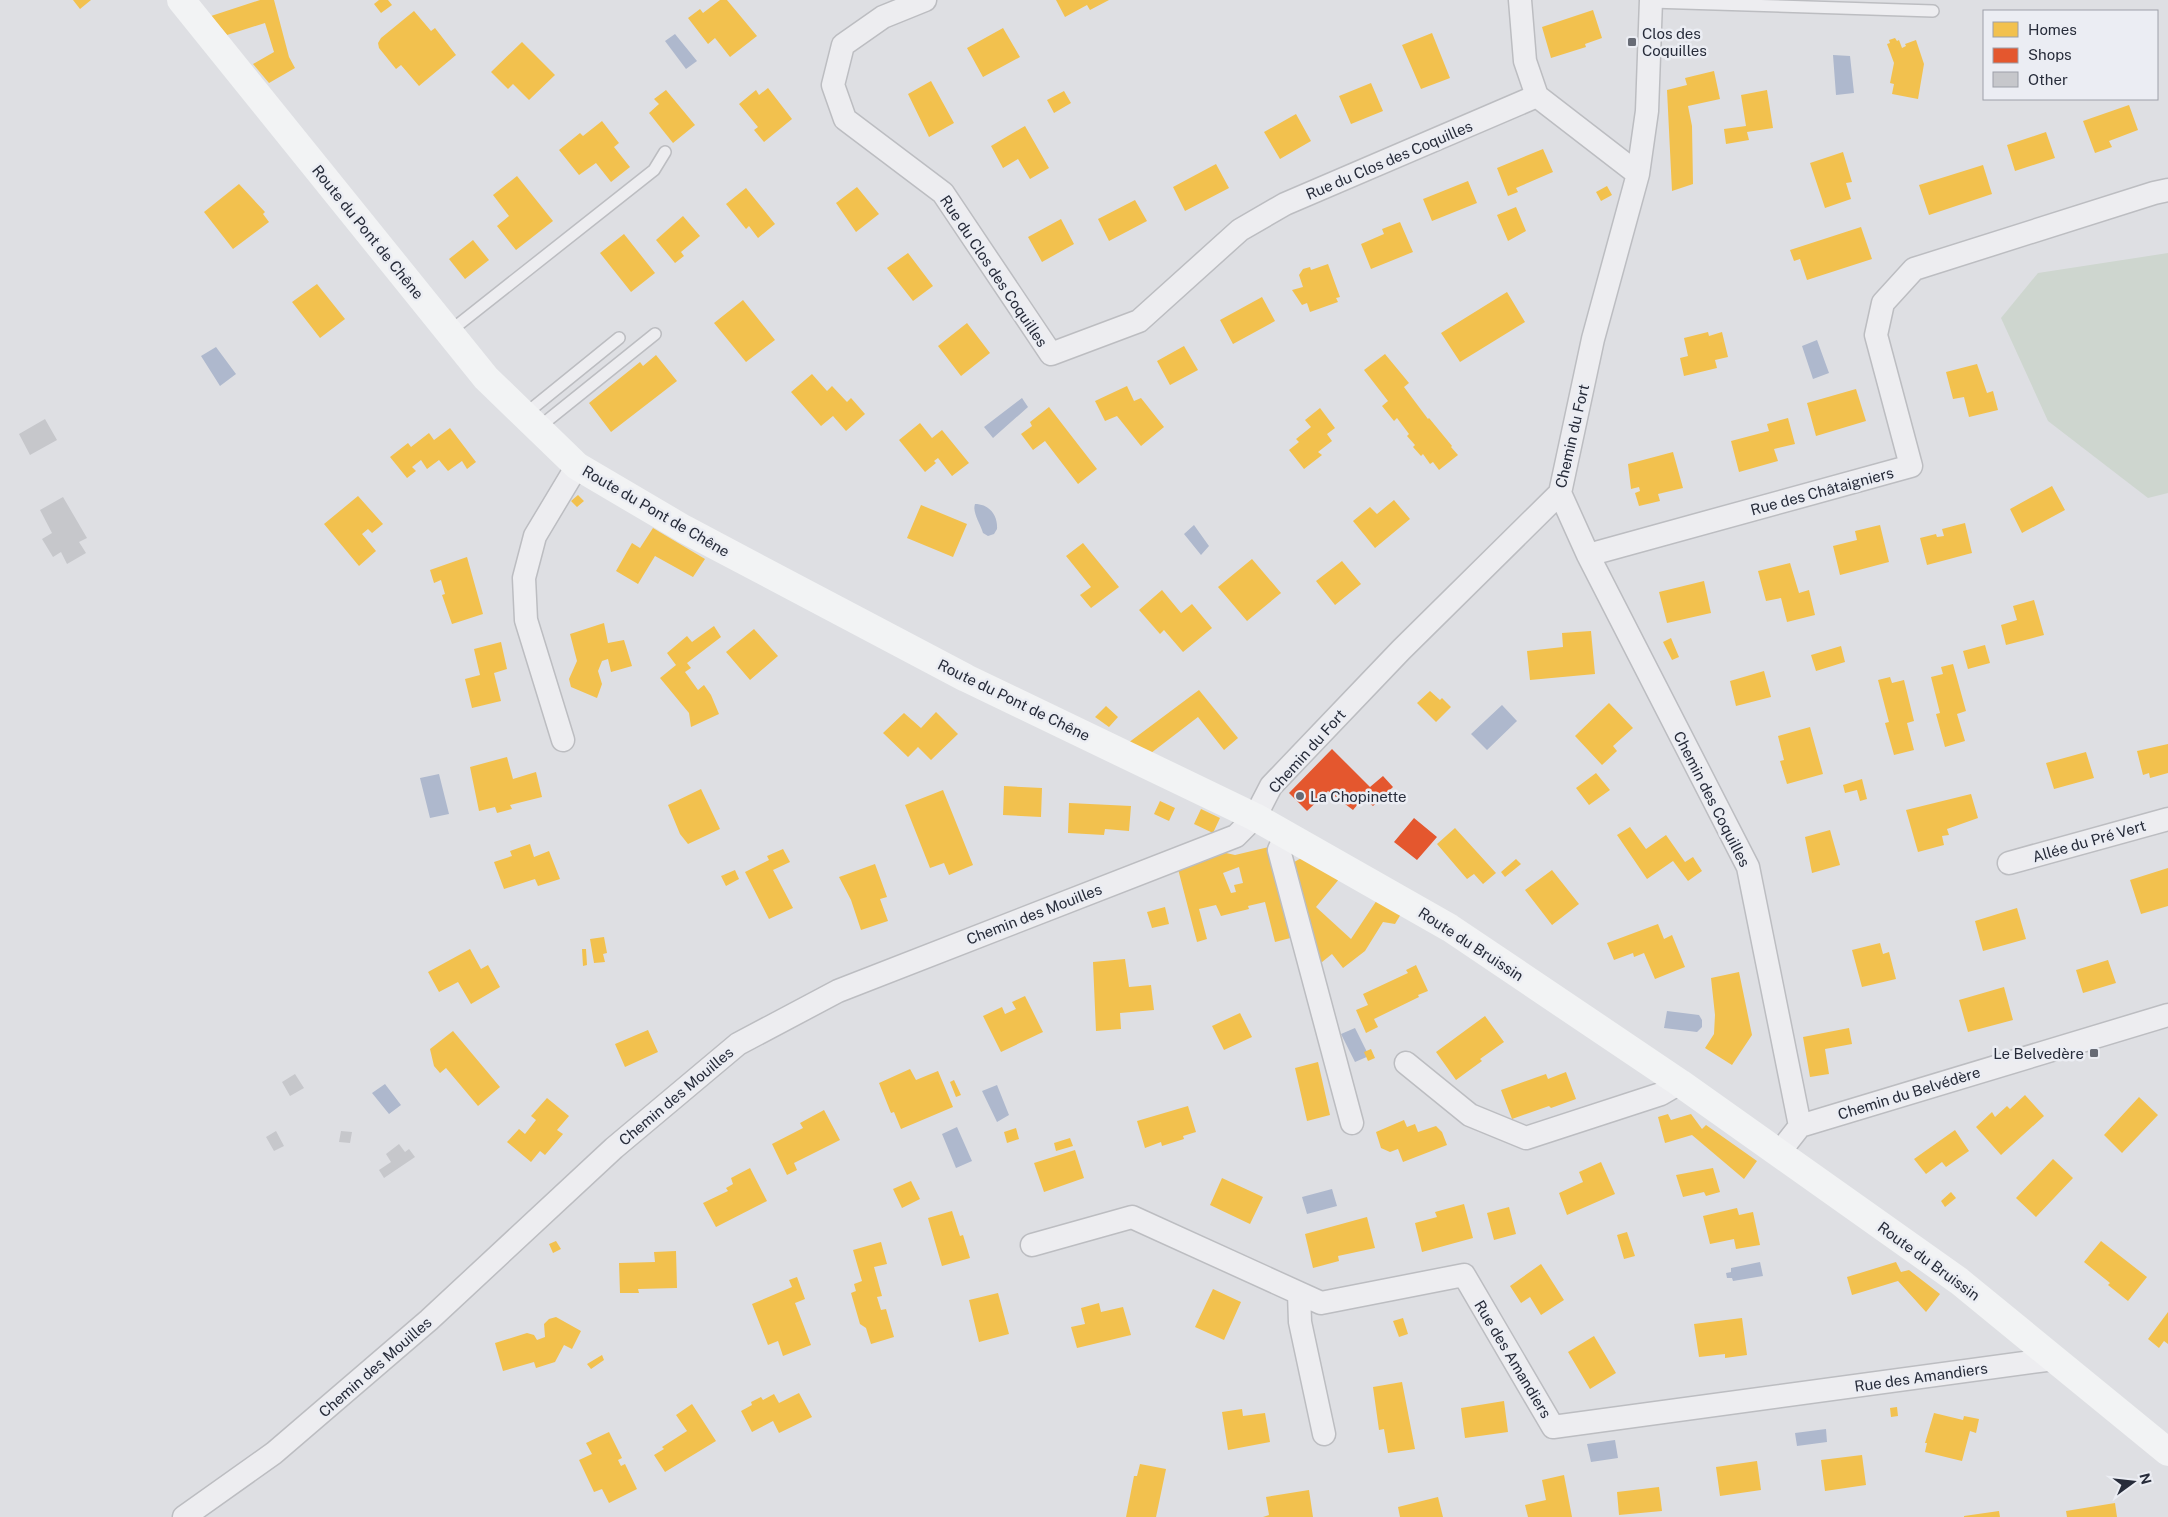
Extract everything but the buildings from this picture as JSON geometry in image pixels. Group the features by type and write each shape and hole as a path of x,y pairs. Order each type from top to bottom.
{"street":[{"name":"Route du Pont de Chêne","path":"183,0 486,378 577,466 684,529 966,678 1255,817"},
{"name":"Rue du Clos des Coquilles","path":"925,0 883,17 843,45 833,85 845,119 943,193 1051,354 1139,320 1240,230 1285,204 1538,96"},
{"path":"1520,0 1525,61 1538,96 1638,174"},
{"name":"Chemin du Fort","path":"1255,817 1271,786 1401,650 1560,493 1593,339 1638,174 1647,111 1651,1"},
{"name":"Rue des Châtaigniers","path":"1588,555 1911,466 1876,335 1883,303 1914,268 2168,190"},
{"path":"563,740 526,620 524,578 535,536 577,466"},
{"name":"Chemin des Coquilles","path":"1560,493 1588,555 1748,866 1800,1126"},
{"name":"Route du Bruissin","path":"1255,817 1450,928 1680,1083 1959,1281 2054,1359 2165,1444"},
{"name":"Chemin des Mouilles","path":"184,1517 274,1453 414,1333 614,1148 738,1044 838,991 1236,836 1255,817"},
{"name":"Allée du Pré Vert","path":"2010,863 2168,819"},
{"path":"1286,834 1279,850 1352,1123"},
{"name":"Chemin du Belvédère","path":"1800,1126 2168,1015"},
{"path":"1406,1063 1470,1115 1526,1138 1661,1094 1680,1083"},
{"path":"1778,1154 1800,1126"},
{"name":"Rue des Amandiers","path":"1032,1244 1132,1217 1321,1303 1464,1275 1554,1427 2054,1359"},
{"path":"1299,1293 1300,1322 1324,1434"}],"lane":[{"path":"1651,1 1933,11"},
{"path":"450,332 654,170 665,152"},
{"path":"531,422 655,334"},
{"path":"531,422 620,338"}],"shaded area":[{"path":"2168,253 2168,493 2148,498 2048,421 2001,318 2038,273"}],"water":[{"path":"675,34 697,61 686,69 665,41"},
{"path":"1833,55 1850,56 1854,93 1836,95"},
{"path":"1817,340 1829,373 1813,379 1802,346"},
{"path":"216,347 236,374 220,386 201,356"},
{"path":"1022,398 1028,407 993,438 984,427"},
{"path":"975,504 980,504 992,511 997,524 994,534 988,536 983,533 975,514"},
{"path":"1194,525 1209,546 1201,555 1184,534"},
{"path":"1502,705 1517,721 1487,750 1471,734"},
{"path":"439,774 449,814 430,818 420,778"},
{"path":"1667,1011 1699,1015 1702,1020 1702,1027 1697,1032 1664,1028"},
{"path":"1355,1028 1369,1056 1355,1062 1341,1034"},
{"path":"385,1084 401,1105 389,1114 372,1093"},
{"path":"997,1085 1009,1115 997,1122 982,1091"},
{"path":"957,1127 972,1161 956,1168 942,1134"},
{"path":"1332,1189 1337,1206 1307,1214 1302,1197"},
{"path":"1760,1262 1763,1276 1733,1281 1732,1278 1727,1278 1726,1273 1731,1272 1731,1268"},
{"path":"1826,1429 1827,1442 1797,1446 1795,1433"},
{"path":"1615,1440 1618,1458 1591,1462 1587,1444"}],"place":[{"name":"Clos des Coquilles","path":"1632,42"},
{"name":"La Chopinette","path":"1300,796"},
{"name":"Le Belvedère","path":"2094,1053"}]}
